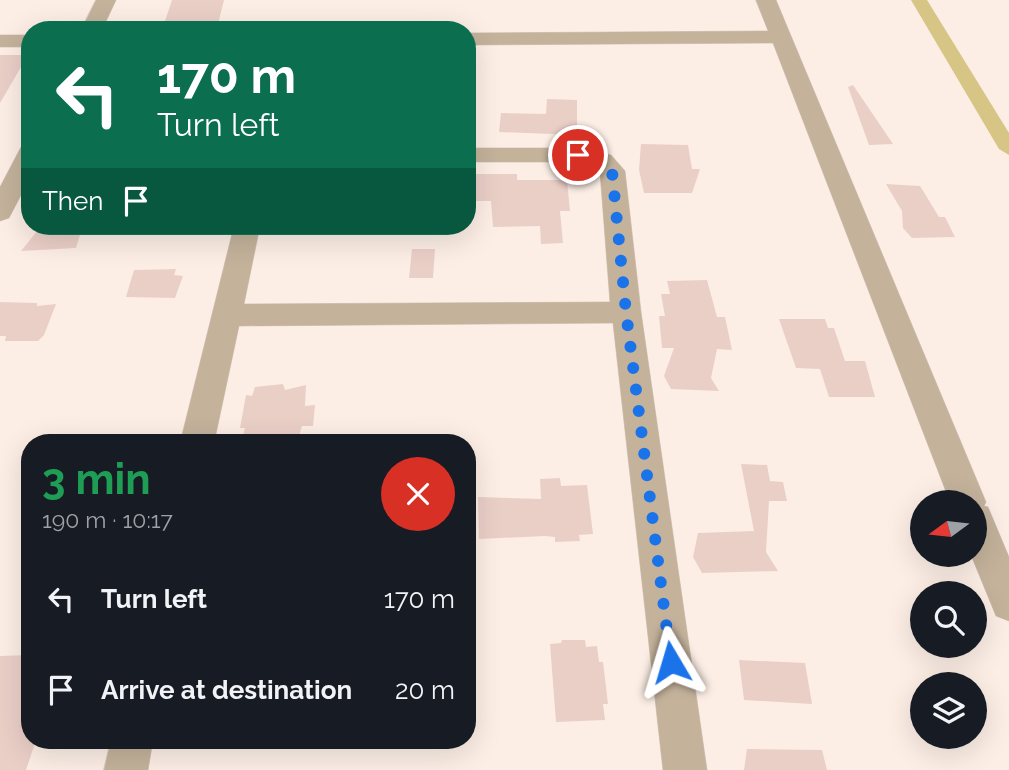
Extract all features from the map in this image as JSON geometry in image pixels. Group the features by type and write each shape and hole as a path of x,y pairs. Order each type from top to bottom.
{"street":[{"path":"96,21 106,0"},
{"path":"766,0 963,490"},
{"path":"476,39 780,37"},
{"path":"0,41 21,41"},
{"path":"476,155 578,155 602,160 612,171 626,312 685,770"},
{"path":"0,212 21,170"},
{"path":"199,434 245,235"},
{"path":"225,316 626,312"},
{"path":"987,548 1009,603"},
{"path":"126,770 130,749"}],"building":[{"path":"172,0 224,0 219,21 165,21"},
{"path":"0,55 21,55 21,67 0,103"},
{"path":"853,85 893,144 869,145 848,87"},
{"path":"547,99 577,100 577,135 499,132 501,113 546,114"},
{"path":"641,144 688,145 692,169 700,169 692,193 644,193 639,170"},
{"path":"476,174 517,174 517,180 567,180 570,211 560,211 563,243 541,244 540,226 493,227 491,201 476,201"},
{"path":"886,184 920,186 939,217 945,217 955,237 912,238 903,228 902,211"},
{"path":"34,235 80,235 76,248 21,251"},
{"path":"412,249 435,249 433,278 409,278"},
{"path":"176,269 174,275 183,276 175,298 126,297 134,270"},
{"path":"707,280 717,317 725,317 732,350 717,349 711,378 719,391 671,389 664,376 674,348 662,348 659,316 665,316 661,294 670,294 667,281"},
{"path":"0,302 37,303 37,306 56,304 44,335 38,341 5,341 6,336 0,336"},
{"path":"779,319 825,319 828,328 834,328 845,361 865,361 875,397 829,397 820,369 796,368"},
{"path":"283,384 285,390 306,385 305,406 315,405 313,426 302,426 300,434 243,434 245,428 240,428 246,395 252,396 255,387"},
{"path":"741,464 767,465 770,481 783,482 787,501 769,501 766,552 778,571 702,573 693,557 698,533 754,531"},
{"path":"560,478 561,486 587,485 593,534 579,535 580,541 555,542 555,537 545,536 479,539 478,497 541,499 540,479"},
{"path":"562,640 585,640 586,647 597,646 599,662 603,662 608,704 603,704 605,720 556,722 550,644 561,643"},
{"path":"21,655 21,749 33,749 26,770 0,770 0,656"},
{"path":"739,660 805,663 812,704 744,700"},
{"path":"747,749 822,750 827,770 744,770"}],"waterway":[{"path":"919,0 1009,149"}],"route":[{"path":"578,155 602,160 612,171 626,312 671,662"}]}
